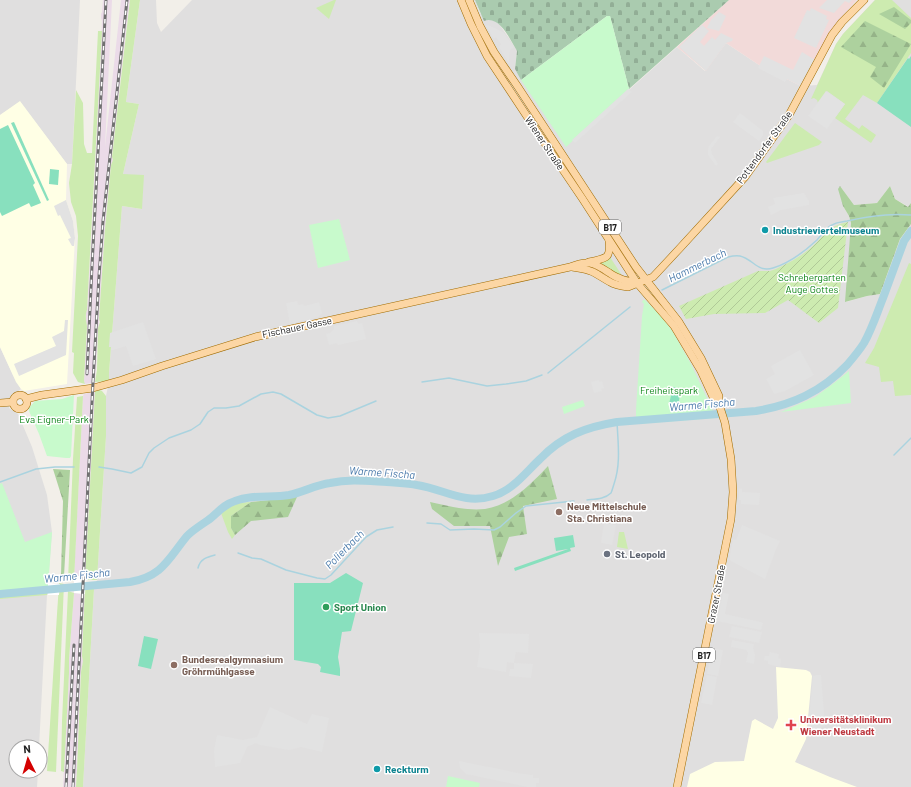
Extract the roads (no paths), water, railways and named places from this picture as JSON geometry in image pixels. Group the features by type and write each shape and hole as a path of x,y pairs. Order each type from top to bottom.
{"main road":[{"name":"Wiener Straße","path":"461,0 470,24 487,56 637,283"},
{"name":"Wiener Straße","path":"469,0 480,26 494,52 646,280"},
{"name":"Pottendorfer Straße","path":"637,283 653,277 745,177 789,115 832,35 842,22 864,0"},
{"name":"Fischauer Gasse","path":"26,399 42,395 92,388 122,380 174,362 262,335 605,258 610,252 608,239"},
{"path":"589,262 598,265 618,278 637,283"},
{"name":"Fischauer Gasse","path":"570,267 587,269 595,272 618,286 628,287 637,283"},
{"name":"Grazer Straße","path":"646,280 688,336 701,358 719,396 718,401 731,459 733,478 731,519 677,787"},
{"name":"Grazer Straße","path":"637,283 674,326 701,370 714,399 718,401"},
{"name":"Fischauer Gasse","path":"18,395 22,395 26,399 27,404 24,408 20,409 16,408 13,402 14,398 18,395"},
{"name":"Fischauer Gasse","path":"0,403 13,402"}],"waterway":[{"name":"Hammerbach","path":"662,290 731,256 745,258 763,269 779,266 802,253 828,228 837,223 879,215 911,215"},
{"name":"Warme Fischa","path":"0,594 130,582 150,576 164,565 187,536 225,506 231,502 242,499 289,495 325,484 344,481 413,484 463,498 483,498 493,496 507,490 557,444 585,430 617,422 756,411 794,401 827,383 847,365 862,346 874,321 904,241 911,231"},
{"name":"Hammerbach","path":"548,373 630,307"},
{"name":"Hammerbach","path":"422,382 449,378 487,386 526,381 542,375"},
{"name":"Hammerbach","path":"99,467 131,473 142,467 149,453 154,448 169,438 191,430 200,424 208,412 214,408 239,406 261,394 273,392 281,394 317,415 328,418 340,416 376,401"},
{"path":"587,500 603,498 611,493 618,469 617,422"},
{"path":"894,455 911,438"},
{"name":"Hammerbach","path":"0,482 36,469 74,467"},
{"name":"Polierbach","path":"427,523 441,524 450,530 494,530 526,506 574,501"},
{"name":"Polierbach","path":"238,553 252,558 261,559 286,570 325,579 331,575 366,537 377,530 393,527"},
{"name":"Polierbach","path":"198,568 202,560 215,555"}],"railway":[{"path":"87,374 106,0"},
{"path":"73,787 99,276 103,221 127,0"},
{"path":"66,787 74,645"}],"place":[{"name":"Industrieviertelmuseum","path":"765,230"},
{"name":"Neue Mittelschule Sta. Christiana","path":"559,512"},
{"name":"St. Leopold","path":"607,554"},
{"name":"Sport Union","path":"326,607"},
{"name":"Bundesrealgymnasium Gröhrmühlgasse","path":"174,665"},
{"name":"Universitätsklinikum Wiener Neustadt","path":"791,725"},
{"name":"Reckturm","path":"377,769"}],"park label":[{"name":"Schrebergarten Auge Gottes","path":"812,282"},
{"name":"Freiheitspark","path":"669,390"},
{"name":"Eva Eigner-Park","path":"54,419"}]}
